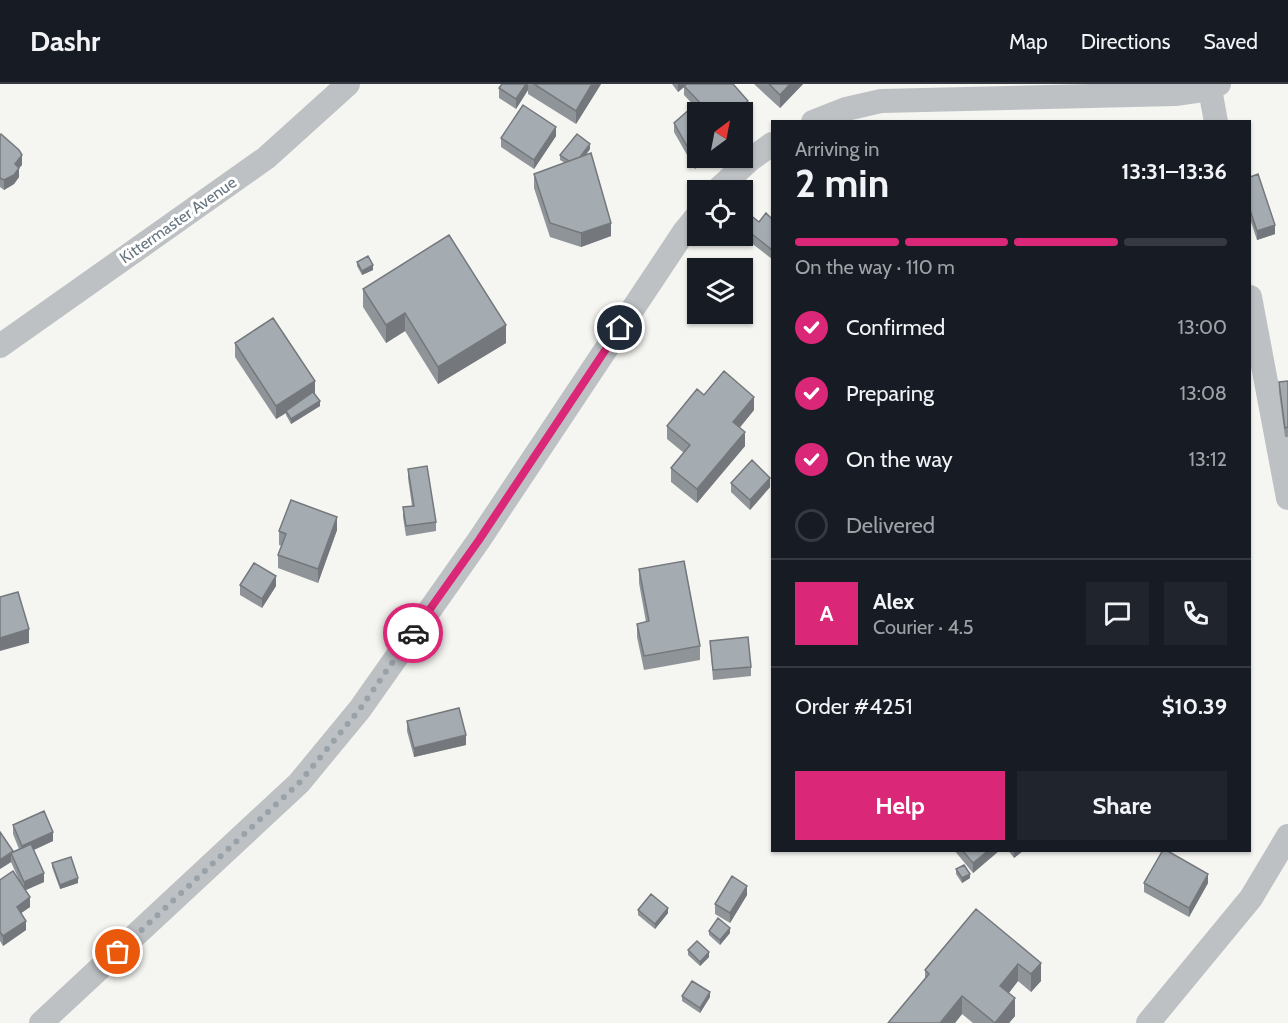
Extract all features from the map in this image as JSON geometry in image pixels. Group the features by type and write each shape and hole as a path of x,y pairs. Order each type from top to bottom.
{"street":[{"name":"Kittermaster Avenue","path":"0,346 266,158 348,84"},
{"path":"818,120 846,109 881,101 1175,94 1214,86 1216,120"},
{"path":"728,180 771,145"},
{"path":"41,1023 299,783 360,709 479,540 687,229"},
{"path":"1251,302 1288,498"},
{"path":"1148,1023 1251,898 1288,836"}],"building":[{"path":"502,84 526,84 516,99 499,88"},
{"path":"534,84 592,84 576,111"},
{"path":"687,84 733,84 748,101 699,102 684,86"},
{"path":"769,84 790,84 780,95"},
{"path":"523,105 556,127 534,160 501,138"},
{"path":"687,112 687,146 674,123"},
{"path":"1,134 22,155 15,164 19,168 14,175 4,180 0,178"},
{"path":"577,134 590,144 580,157 569,161 560,155"},
{"path":"591,153 611,223 581,233 550,223 534,174"},
{"path":"1258,174 1275,225 1257,231 1251,213 1251,177"},
{"path":"766,213 771,218 771,249 753,235 753,217 759,222"},
{"path":"449,235 506,325 438,367 405,313 386,325 363,289"},
{"path":"368,256 373,265 362,271 357,262"},
{"path":"273,318 315,381 276,406 235,343"},
{"path":"724,371 754,397 733,422 745,432 697,489 671,468 690,445 667,426 697,389 704,395"},
{"path":"1288,381 1288,427 1285,428 1279,382"},
{"path":"313,392 320,401 291,419 286,411"},
{"path":"752,460 770,478 750,500 731,483"},
{"path":"427,466 436,522 406,526 403,507 414,506 408,469"},
{"path":"291,500 337,517 318,569 278,555 286,534 279,531"},
{"path":"684,561 700,646 644,656 637,624 649,621 639,569"},
{"path":"254,563 276,576 262,599 240,585"},
{"path":"18,592 29,629 0,638 0,597"},
{"path":"748,637 751,667 713,670 710,641"},
{"path":"459,708 466,735 414,748 407,721"},
{"path":"44,811 53,832 22,846 13,825"},
{"path":"0,832 13,851 0,860"},
{"path":"31,844 44,873 24,882 11,853"},
{"path":"964,852 987,852 973,863"},
{"path":"1162,852 1170,852 1208,874 1189,908 1144,883"},
{"path":"71,857 78,878 60,885 52,863"},
{"path":"964,865 970,874 962,878 956,869"},
{"path":"13,871 30,897 17,907 26,921 3,936 0,932 0,880"},
{"path":"732,876 747,886 730,913 715,904"},
{"path":"651,894 668,908 655,924 638,910"},
{"path":"976,909 1041,963 1031,974 1018,964 1000,986 1015,998 995,1023 962,996 940,1023 888,1023 929,974 925,970"},
{"path":"718,918 730,928 720,940 709,931"},
{"path":"697,941 709,952 700,962 688,950"},
{"path":"692,981 710,992 700,1008 682,996"}],"way so far":[{"path":"118,952 299,783 360,709 413,633"}],"route":[{"path":"413,633 479,540 620,328"}]}
